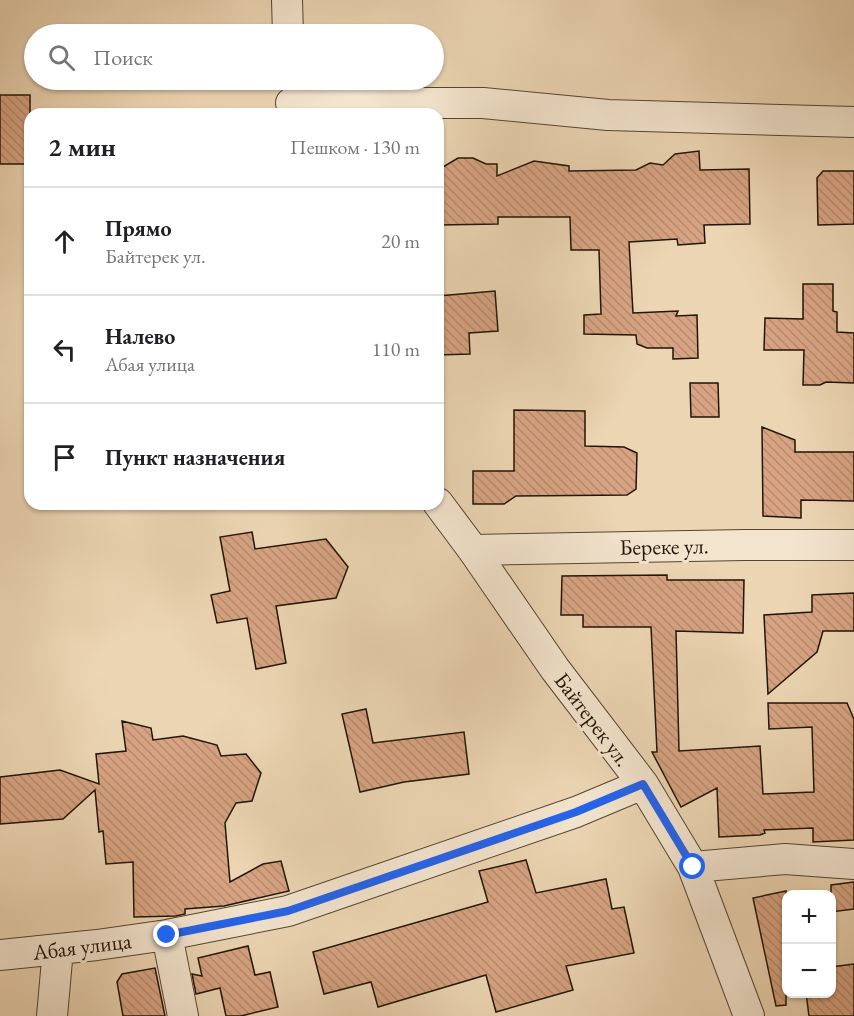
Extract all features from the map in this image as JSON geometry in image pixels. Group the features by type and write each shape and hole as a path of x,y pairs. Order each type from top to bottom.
{"street":[{"path":"287,0 288,24"},
{"path":"291,99 483,103 608,115 854,122"},
{"name":"Байтерек ул.","path":"443,510 555,669 643,784 693,867 748,1016"},
{"name":"Береке ул.","path":"473,550 745,545 854,546"},
{"name":"Абая улица","path":"0,955 167,935 288,911 576,812 643,784"},
{"path":"693,867 785,859 854,864"},
{"path":"167,935 183,1016"},
{"path":"52,1016 58,949"}],"building":[{"path":"0,95 30,95 30,108 24,108 24,164 0,164"},
{"path":"699,151 700,170 749,169 750,224 704,225 705,243 678,245 677,239 629,242 633,313 678,311 676,316 697,315 698,358 673,359 673,348 647,348 637,344 636,335 584,334 584,315 601,314 599,250 571,250 570,217 498,217 498,224 444,225 444,166 458,158 473,158 486,164 497,164 497,176 534,161 569,166 569,171 636,170 650,163 663,165 675,154"},
{"path":"823,171 854,171 854,224 818,225 817,178"},
{"path":"803,284 833,284 833,311 837,312 837,332 854,333 854,383 826,382 820,385 803,385 804,350 764,350 765,318 803,319"},
{"path":"495,291 498,331 469,333 470,354 444,355 444,295"},
{"path":"690,383 718,383 719,417 691,417"},
{"path":"514,410 585,411 585,446 624,447 637,453 636,489 627,495 516,496 504,504 473,504 473,471 514,471"},
{"path":"762,427 795,440 795,452 854,452 854,501 801,500 801,518 763,516"},
{"path":"252,532 255,549 326,539 348,567 336,598 276,606 286,663 256,669 247,618 217,623 211,595 230,591 220,537"},
{"path":"667,575 667,580 744,580 743,633 676,631 679,751 760,746 763,794 814,792 812,727 769,729 768,703 847,703 854,719 854,840 813,842 813,828 764,830 765,833 760,835 719,837 717,788 681,807 652,752 657,752 651,627 583,627 583,615 561,615 562,576"},
{"path":"854,593 854,631 823,631 817,652 768,694 764,615 812,612 812,595"},
{"path":"366,709 373,743 464,732 469,774 404,782 360,792 342,714"},
{"path":"122,721 151,728 153,740 183,736 217,745 221,756 246,754 261,773 252,801 236,803 225,823 230,882 263,864 281,861 289,891 224,906 185,909 185,914 176,916 134,917 133,862 106,864 103,831 99,832 95,790 63,819 0,824 0,777 60,770 99,784 96,754 126,751"},
{"path":"526,860 536,893 606,879 612,909 624,907 634,953 566,966 573,990 496,1012 486,975 378,1007 371,982 324,994 313,952 488,902 479,871"},
{"path":"854,882 854,909 836,911 836,890 831,890 831,885"},
{"path":"782,892 782,998 786,998 786,1005 776,1006 753,898"},
{"path":"248,946 255,975 270,972 278,1007 241,1016 226,1016 220,988 196,994 192,974 202,976 198,958"},
{"path":"854,964 854,1016 809,1016 807,998 836,998 836,966"},
{"path":"155,968 165,1016 123,1016 117,982 122,974"}],"route":[{"path":"167,935 288,911 576,812 643,784 693,867"}]}
